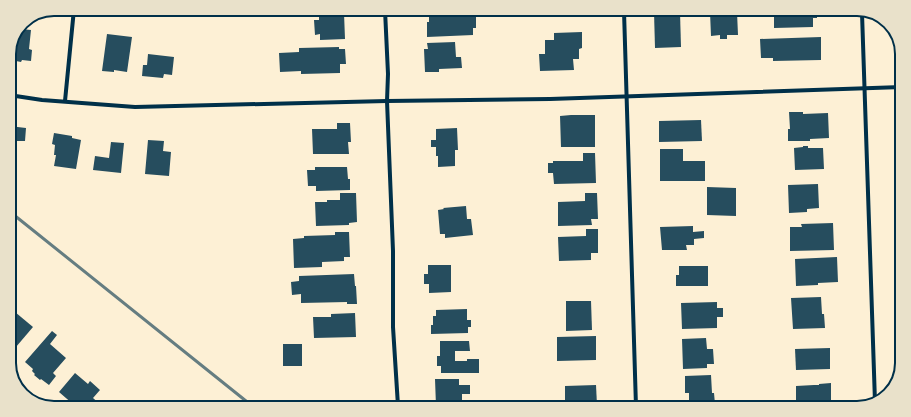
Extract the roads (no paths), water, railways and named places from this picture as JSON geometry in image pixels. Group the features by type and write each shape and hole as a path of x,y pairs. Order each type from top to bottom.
{"street":[{"path":"65,101 73,16"},
{"path":"385,16 393,244 393,327 398,401"},
{"path":"624,16 636,401"},
{"path":"862,17 875,396"},
{"path":"16,96 42,100 136,107 627,97 895,87"}],"railway":[{"path":"16,217 246,401"}]}
